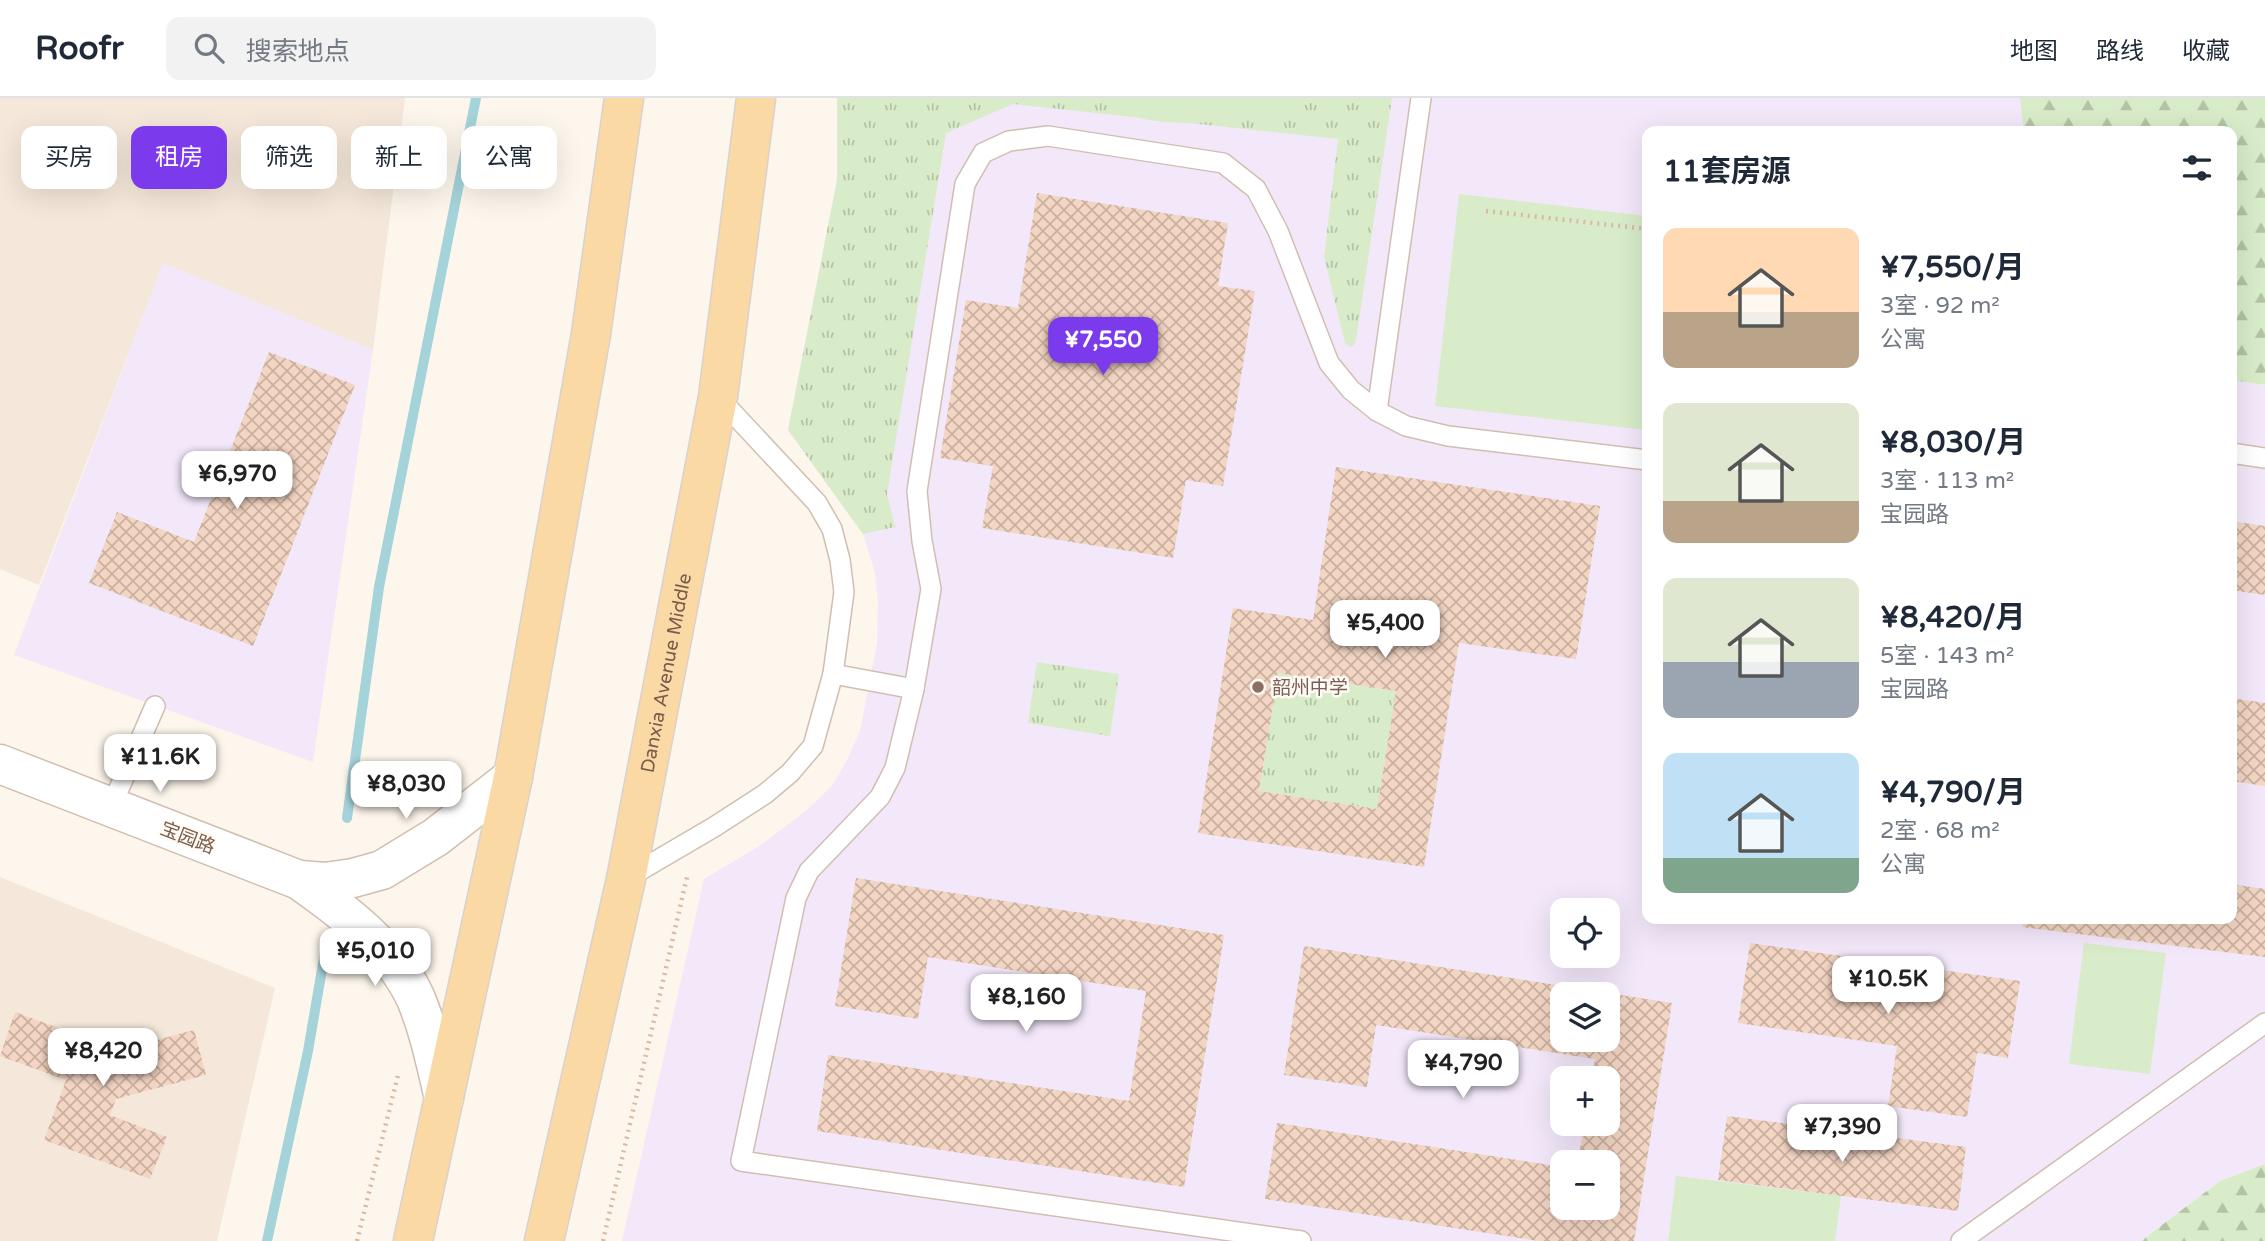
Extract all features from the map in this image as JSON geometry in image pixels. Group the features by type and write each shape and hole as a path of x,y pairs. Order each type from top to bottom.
{"main road":[{"path":"413,1241 513,777 591,334 624,98"},
{"name":"Danxia Avenue Middle","path":"544,1241 626,878 718,397 756,98"}],"street":[{"name":"宝园路","path":"0,764 299,880 322,896 369,936 403,975 416,999 444,1098"},
{"name":"宝园路","path":"299,880 325,882 382,870 436,837 513,777"}],"lane":[{"path":"1377,411 1421,98"},
{"path":"1301,1241 741,1161 796,898 809,871 880,797 895,768 914,689 931,589 922,541 917,491 965,184 983,153 1009,141 1048,136 1223,163 1256,189 1278,231 1329,363 1352,390 1377,411 1406,426 1448,436 1642,459"},
{"path":"626,878 765,794 790,773 813,746 834,674 844,592 832,529 817,503 718,397"},
{"path":"2237,454 2265,458"},
{"path":"834,674 914,689"},
{"path":"111,807 155,706"},
{"path":"1961,1241 2265,1023"}],"path":[{"path":"1486,211 1642,228"},
{"path":"603,1241 696,837"},
{"path":"358,1241 400,1066"}],"shaded area":[{"path":"0,98 405,98 401,126 351,126 351,189 393,189 373,350 163,264 39,585 0,569"},
{"name":"韶州中学","path":"837,98 2020,98 2023,126 1642,126 1642,924 2237,924 2237,381 2265,385 2265,1164 2220,1181 2141,1241 622,1241 704,879 761,845 807,810 832,786 860,731 877,643 878,602 875,573 863,534 788,430 837,180"},
{"path":"163,263 373,350 313,762 14,655"},
{"path":"0,877 275,988 217,1241 0,1241"}],"green space":[{"path":"837,98 1096,98 1141,118 1013,104 946,133 887,494 895,527 863,534 788,430 837,180"},
{"path":"1096,98 1320,98 1256,116 1183,123 1140,118"},
{"path":"1320,98 1392,98 1356,340 1350,347 1345,343 1324,257 1338,139 1180,122 1251,116"},
{"path":"2020,98 2265,98 2265,385 2237,381 2237,126 2023,126"},
{"path":"1459,194 1642,215 1642,429 1435,406"},
{"path":"1037,662 1119,674 1110,736 1028,723"},
{"path":"1278,673 1396,691 1377,809 1259,791"},
{"path":"2084,943 2166,953 2150,1074 2069,1064"},
{"path":"2265,1164 2265,1241 2141,1241 2220,1181"},
{"path":"1676,1176 1841,1196 1835,1241 1668,1241"}],"building":[{"path":"1037,193 1228,223 1218,286 1255,291 1223,486 1186,480 1173,558 982,528 993,466 940,458 966,300 1018,308"},
{"path":"269,352 355,385 253,646 89,583 117,512 194,542"},
{"path":"1336,467 1600,506 1576,659 1459,643 1424,867 1198,833 1233,608 1313,620","holes":["1278,673 1396,691 1377,809 1259,791"]},
{"path":"2237,522 2265,526 2265,595 2237,591"},
{"path":"2237,699 2265,703 2265,786 2237,782"},
{"path":"856,878 1224,935 1184,1187 817,1131 828,1055 1129,1101 1146,991 928,957 918,1019 835,1006"},
{"path":"2237,885 2265,889 2265,957 2022,927 2022,924 2237,924"},
{"path":"1750,943 2020,981 2008,1058 1977,1053 1967,1117 1888,1106 1897,1046 1738,1023"},
{"path":"1304,946 1550,984 1550,1052 1620,1052 1620,995 1672,1003 1634,1241 1539,1241 1265,1199 1277,1123 1550,1165 1550,1220 1620,1220 1620,1150 1580,1150 1582,1136 1620,1136 1620,1066 1594,1066 1595,1059 1376,1025 1367,1087 1284,1075"},
{"path":"15,1012 119,1050 194,1030 206,1075 116,1099 110,1115 167,1137 150,1179 44,1140 66,1080 0,1056"},
{"path":"1727,1116 1966,1147 1958,1211 1718,1180"}],"waterway":[{"path":"347,818 379,587 476,98"},
{"path":"267,1241 308,1051 327,940"}],"place":[{"name":"韶州中学","path":"1258,687"}]}
